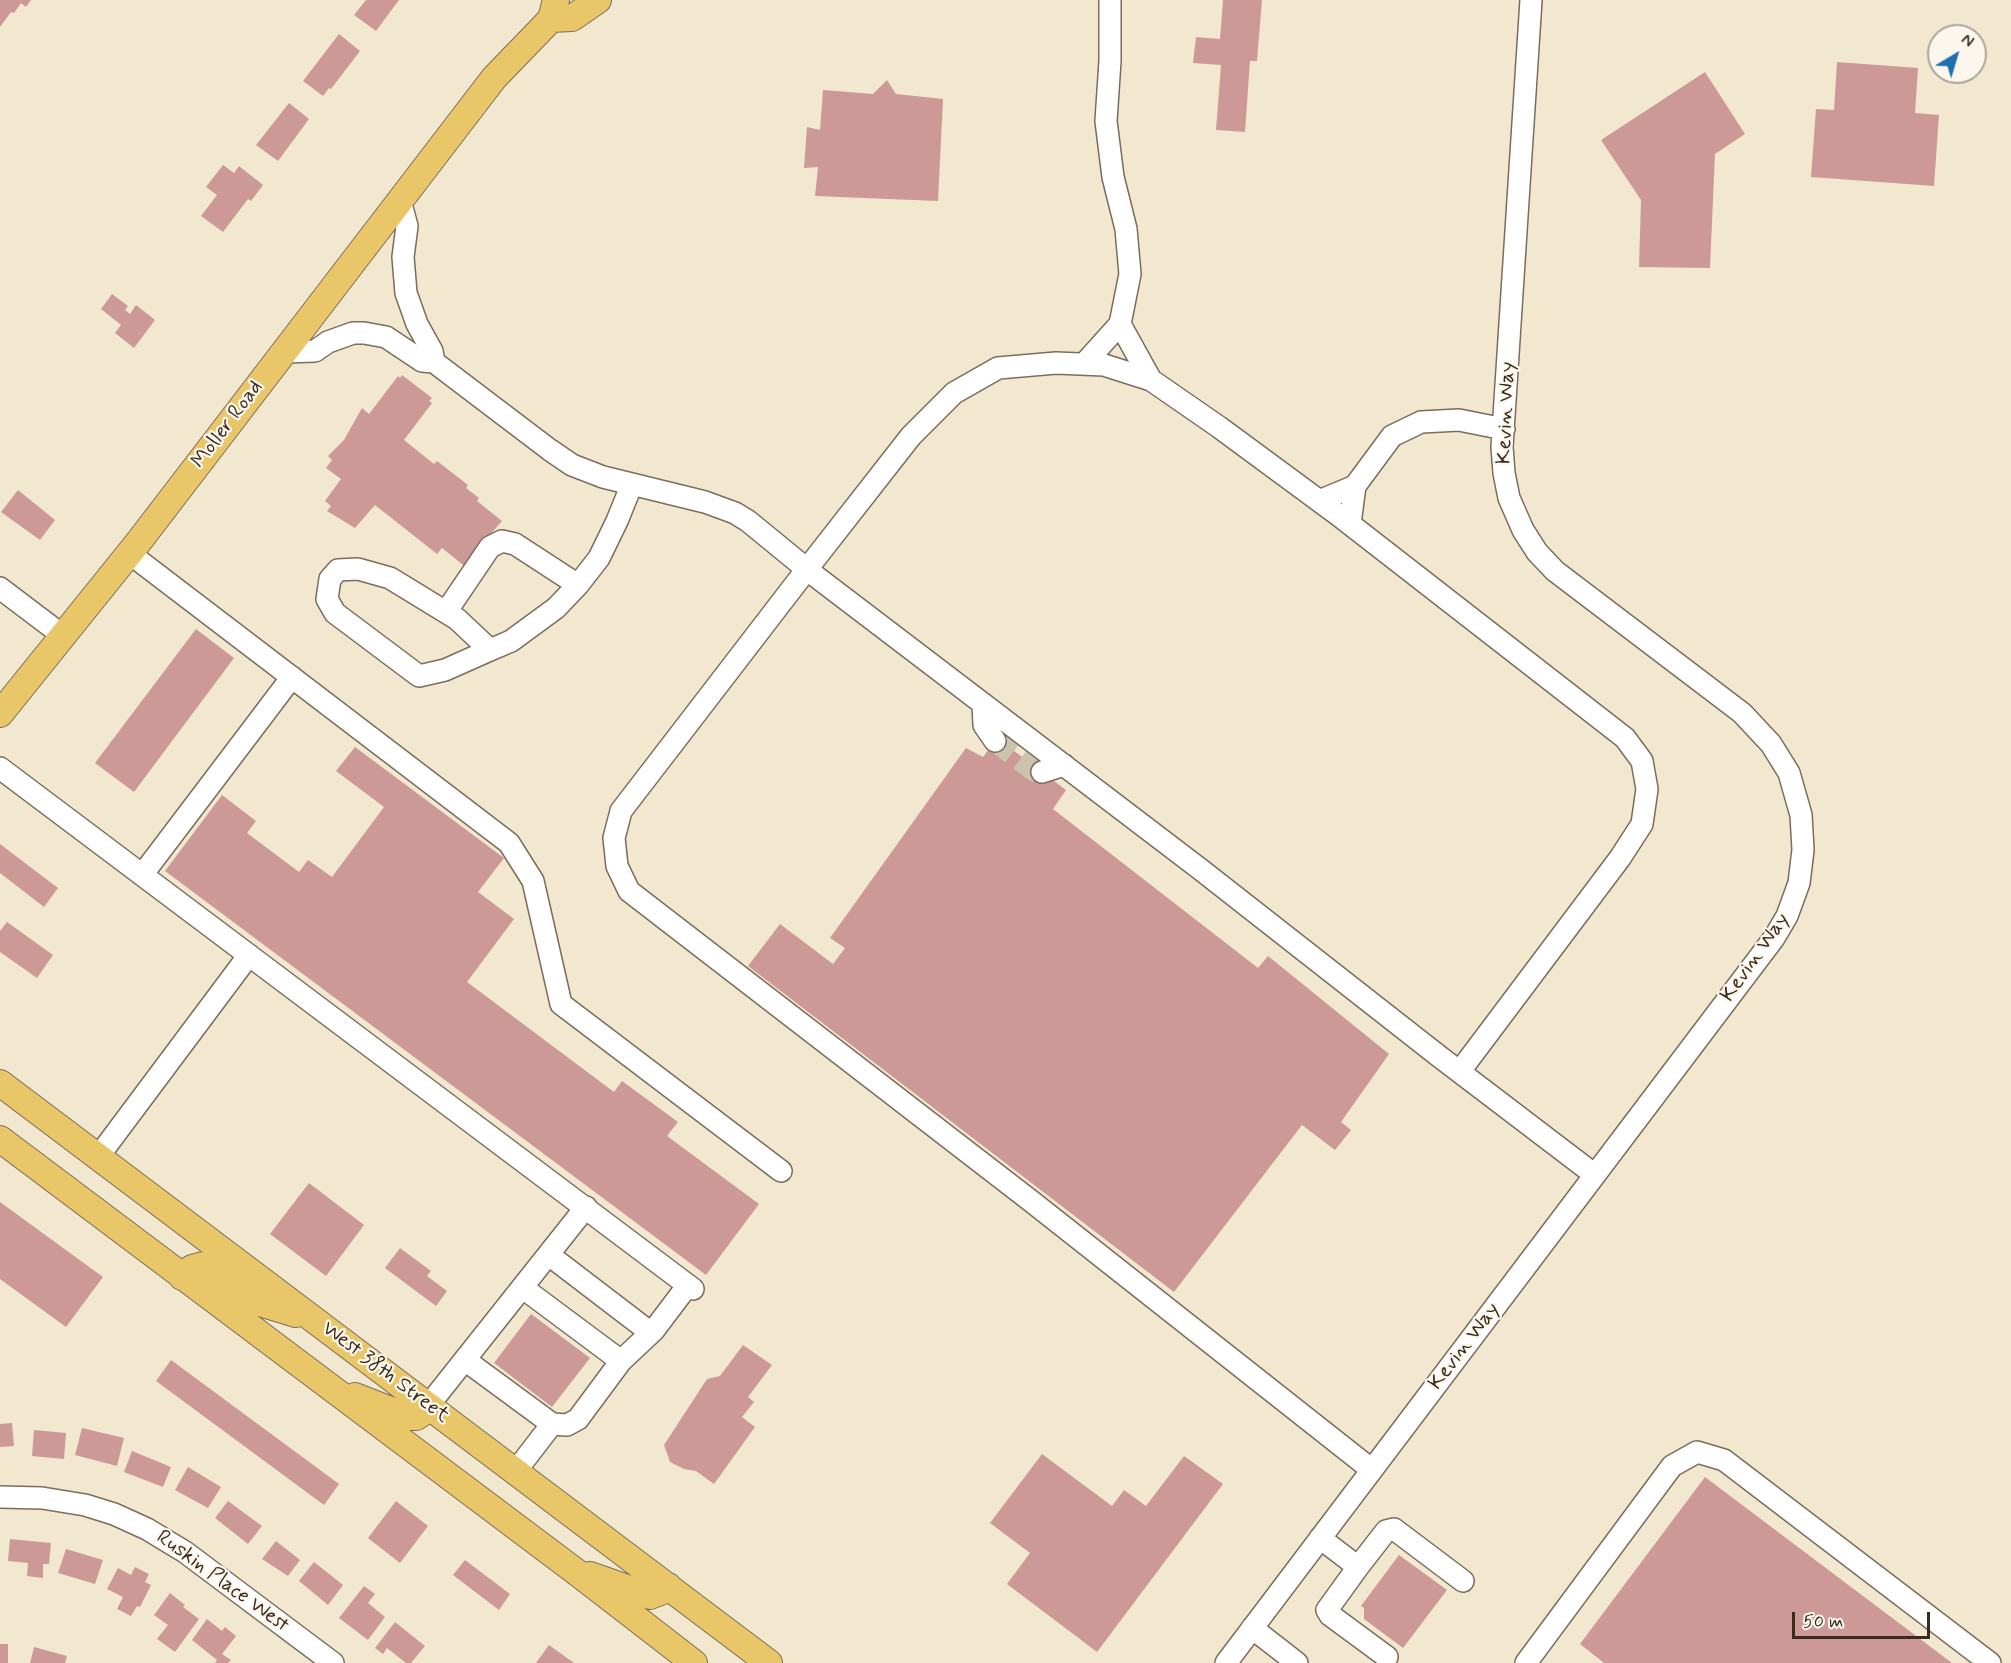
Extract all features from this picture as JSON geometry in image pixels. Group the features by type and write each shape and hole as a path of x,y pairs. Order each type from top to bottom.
{"main road":[{"path":"554,9 572,18 598,0"},
{"name":"Moller Road","path":"0,714 129,553 494,78 554,9"},
{"name":"West 38th Street","path":"0,1083 770,1663"},
{"path":"0,1139 694,1663"},
{"path":"182,1277 192,1268 202,1265 257,1302 311,1318"},
{"path":"326,1386 409,1417 416,1417 428,1406"},
{"path":"575,1571 632,1588 646,1596 657,1595 668,1586"}],"street":[{"path":"1084,364 1120,324 1130,274 1126,229 1113,177 1106,121 1110,61 1110,0"},
{"name":"Kevin Way","path":"1226,1663 1779,930 1799,883 1803,849 1801,815 1789,773 1771,744 1748,718 1561,577 1537,552 1523,530 1509,498 1502,456 1531,0"},
{"path":"400,200 407,226 403,257 406,293 417,324 432,351 434,362"},
{"path":"1120,324 1151,380"},
{"path":"284,352 315,351 343,336 364,333 386,337 422,361 434,362 561,458 586,471 705,502 748,520 807,569 1595,1174"},
{"path":"1372,1470 1030,1201 629,891 618,866 614,838 621,812 911,436 954,393 998,368 1056,363 1104,365 1151,380 1220,427 1350,524 1625,738 1642,761 1647,789 1642,824 1620,858 1460,1071"},
{"path":"1350,524 1355,486 1392,436 1421,422 1459,420 1504,429"},
{"path":"490,650 457,619 390,578 358,569 338,570 330,579 327,599 335,613 419,676 445,670 490,650 511,640 556,608 599,558 632,484"},
{"path":"1319,501 1355,486"},
{"path":"446,612 490,547 502,541 514,544 578,585"},
{"path":"129,553 509,843 533,881 561,1004 782,1171"},
{"path":"0,588 62,635"},
{"path":"142,875 292,677"},
{"path":"983,704 984,725 995,741"},
{"path":"1042,772 1064,765"},
{"path":"0,768 690,1287 651,1333 621,1361 578,1419 567,1425 552,1424 465,1360"},
{"path":"98,1157 249,955"},
{"path":"428,1406 586,1207"},
{"path":"549,1255 651,1333"},
{"path":"523,1288 621,1361"},
{"path":"515,1472 552,1424"},
{"path":"1526,1663 1672,1466 1697,1452 1724,1460 1990,1663"},
{"name":"Ruskin Place West","path":"0,1497 42,1498 85,1505 114,1514 147,1529 185,1552 333,1663"},
{"path":"1387,1657 1327,1611 1386,1530 1394,1528 1462,1581"},
{"path":"1320,1538 1358,1567"},
{"path":"1252,1628 1295,1663"}],"building":[{"path":"0,0 31,0 26,7 21,3 0,27"},
{"path":"366,0 399,0 376,31 354,15"},
{"path":"1223,0 1262,0 1257,61 1250,61 1245,132 1216,130 1221,65 1193,63 1196,37 1220,39"},
{"path":"339,34 360,51 323,96 303,81"},
{"path":"1837,62 1918,68 1915,113 1939,115 1934,186 1811,177 1816,109 1834,110"},
{"path":"1705,72 1745,134 1715,154 1710,268 1639,267 1641,200 1601,140"},
{"path":"887,80 896,94 943,99 938,201 815,196 818,167 804,168 807,127 820,130 823,90 873,94"},
{"path":"289,103 309,119 278,161 256,145"},
{"path":"223,165 234,173 239,166 263,185 251,201 248,199 223,232 201,216 217,195 206,187"},
{"path":"112,294 128,306 125,310 130,314 136,305 155,320 134,348 115,333 121,325 101,309"},
{"path":"402,375 432,398 429,401 432,403 404,440 434,464 437,461 468,485 466,488 479,498 477,501 502,521 480,546 467,568 442,548 437,554 375,505 355,528 327,511 331,506 325,501 341,479 326,468 332,460 328,456 344,440 362,408 369,414 398,376 400,378"},
{"path":"18,490 55,520 40,540 1,512"},
{"path":"196,629 234,658 134,792 95,763"},
{"path":"997,738 1066,790 1053,809 1258,968 1268,956 1389,1054 1341,1122 1351,1130 1335,1150 1302,1125 1174,1292 748,966 780,924 833,964 845,948 830,938 966,748 983,757"},
{"path":"355,747 504,858 478,892 514,919 467,982 614,1092 622,1081 678,1122 667,1136 759,1204 706,1275 165,871 222,795 256,821 247,833 299,872 308,860 332,877 384,807 336,771"},
{"path":"0,844 58,888 44,907 0,873"},
{"path":"7,922 53,955 37,978 0,952 0,931"},
{"path":"309,1183 364,1225 326,1276 270,1234"},
{"path":"0,1202 103,1277 66,1327 0,1279"},
{"path":"400,1248 431,1271 427,1276 447,1291 436,1306 385,1268"},
{"path":"531,1314 590,1358 552,1407 494,1363"},
{"path":"743,1345 772,1365 748,1397 754,1402 742,1417 755,1427 714,1484 696,1471 684,1469 670,1462 664,1445 707,1379 720,1376"},
{"path":"171,1360 339,1484 324,1505 156,1381"},
{"path":"12,1423 14,1446 0,1447 0,1424"},
{"path":"82,1428 124,1438 117,1466 75,1455"},
{"path":"34,1430 66,1433 64,1459 32,1456"},
{"path":"132,1451 171,1467 163,1487 124,1472"},
{"path":"1042,1454 1112,1506 1124,1490 1146,1506 1184,1456 1223,1484 1097,1652 1007,1584 1030,1553 990,1523"},
{"path":"188,1467 221,1487 208,1508 175,1490"},
{"path":"1705,1477 1952,1663 1604,1663 1580,1644"},
{"path":"228,1501 262,1526 248,1544 215,1518"},
{"path":"396,1501 428,1526 400,1563 368,1538"},
{"path":"10,1539 51,1543 49,1564 43,1564 43,1578 27,1576 28,1563 8,1561"},
{"path":"276,1541 300,1560 288,1576 262,1559"},
{"path":"66,1549 103,1560 95,1584 58,1573"},
{"path":"1399,1555 1447,1590 1403,1648 1364,1619 1364,1608 1361,1606"},
{"path":"465,1560 510,1594 499,1610 453,1575"},
{"path":"314,1562 343,1585 328,1605 299,1581"},
{"path":"135,1567 149,1574 145,1582 151,1585 140,1607 137,1606 131,1616 117,1609 123,1597 107,1589 118,1568 131,1575"},
{"path":"364,1586 375,1594 368,1603 385,1617 368,1640 339,1618"},
{"path":"170,1593 199,1619 175,1652 157,1639 168,1625 154,1615"},
{"path":"207,1619 222,1631 225,1627 236,1636 222,1654 231,1660 228,1663 215,1663 217,1660 192,1640"},
{"path":"395,1622 425,1646 411,1663 406,1663 387,1648 383,1654 375,1648"},
{"path":"0,1644 8,1644 8,1663 0,1663"},
{"path":"549,1645 574,1663 536,1663"},
{"path":"34,1647 67,1656 65,1663 30,1663"}],"tunnel":[{"path":"995,741 1034,771 1042,772"}]}
